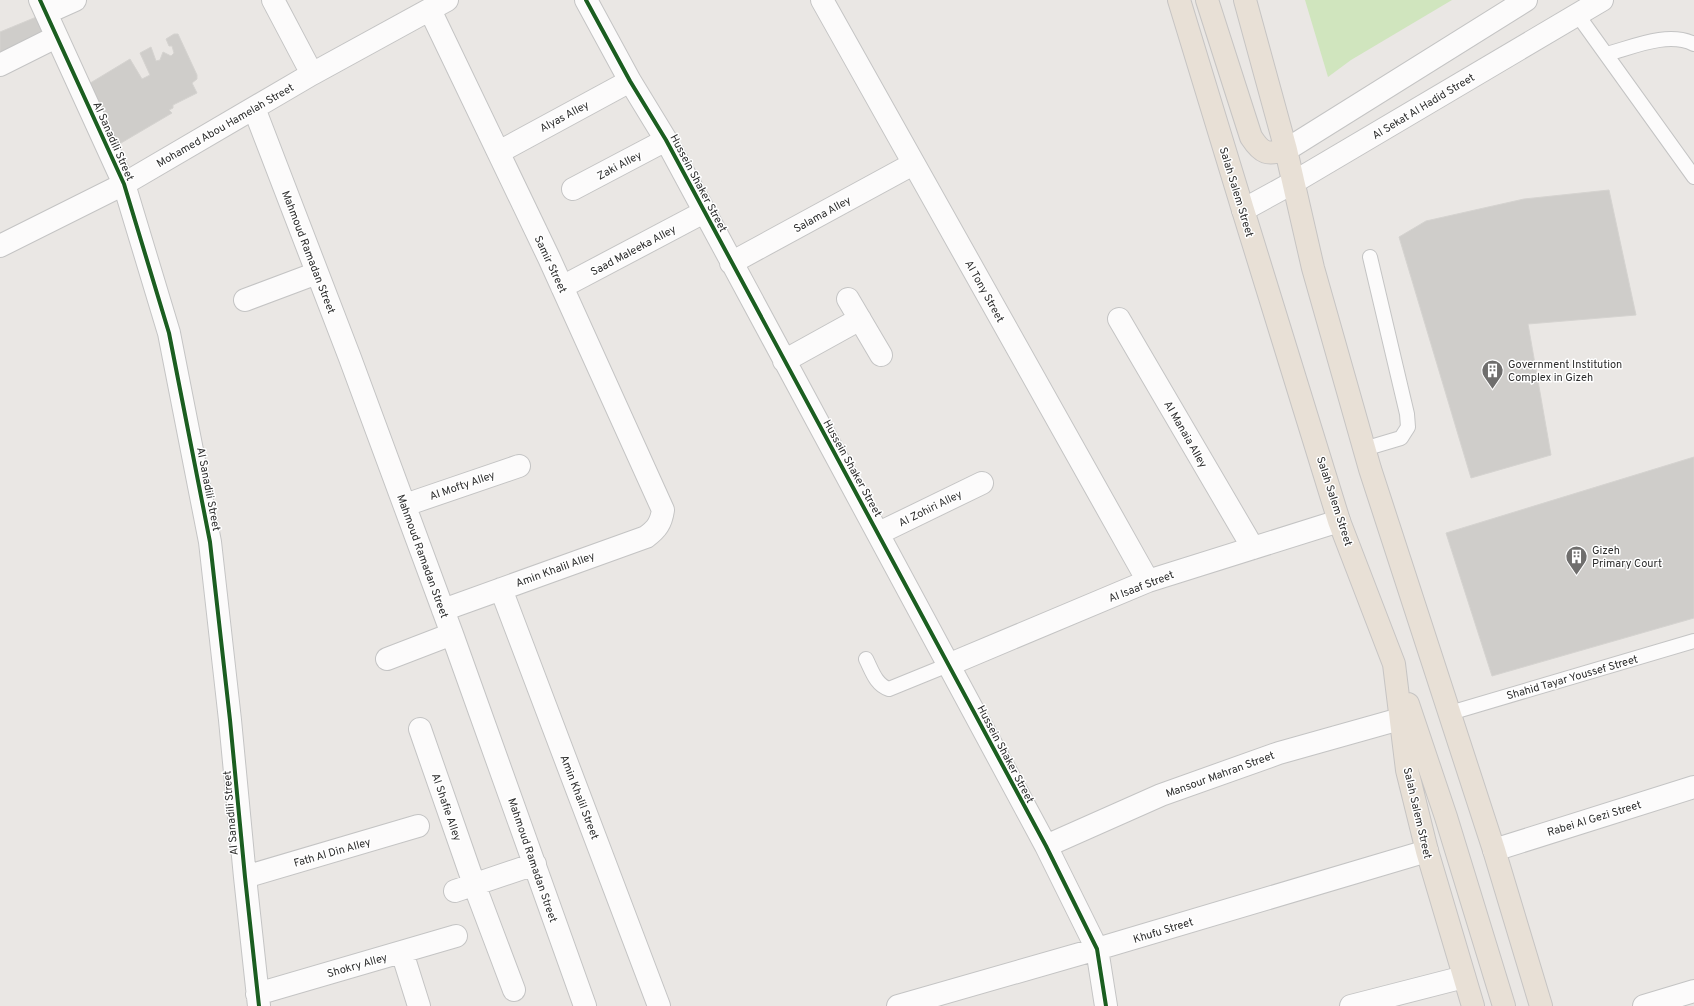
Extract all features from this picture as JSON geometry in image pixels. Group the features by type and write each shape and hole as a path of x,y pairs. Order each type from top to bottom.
{"highway":[{"name":"Salah Salem Street","path":"1179,0 1340,521 1394,664 1407,770 1427,851 1473,1006"},
{"path":"1207,0 1251,137 1258,148 1266,152 1273,153 1286,150"},
{"path":"1245,0 1286,150 1313,268 1364,449 1494,850 1541,1006"},
{"path":"1394,664 1446,817 1504,1006"}],"street":[{"path":"43,6 75,0"},
{"path":"273,0 312,74"},
{"name":"Hussein Shaker Street","path":"586,0 630,81 666,140 784,361 879,533 948,665 1046,846 1097,949 1106,1006"},
{"name":"Al Tony Street","path":"822,0 1148,581"},
{"path":"1286,150 1526,0"},
{"name":"Al Sekat Al Hadid Street","path":"1243,210 1294,182 1602,0"},
{"name":"Mohamed Abou Hamelah Street","path":"0,246 124,184 312,74 438,5"},
{"name":"Samir Street","path":"438,5 498,152 659,499 663,510 661,521"},
{"name":"Al Sanadili Street","path":"43,6 124,184 169,333 210,542 230,720 258,1000"},
{"path":"0,65 56,37"},
{"name":"Alyas Alley","path":"498,152 630,81"},
{"name":"Mahmoud Ramadan Street","path":"254,108 452,634 535,864 580,1005"},
{"name":"Zaki Alley","path":"572,190 666,140"},
{"name":"Salama Alley","path":"731,263 913,164"},
{"name":"Saad Maleeka Alley","path":"562,288 704,212"},
{"path":"245,300 317,273"},
{"path":"848,299 881,355"},
{"path":"784,361 860,319"},
{"name":"Al Manaia Alley","path":"1119,319 1253,548"},
{"name":"Al Mofty Alley","path":"404,505 519,466"},
{"name":"Al Zohiri Alley","path":"879,533 982,483"},
{"name":"Amin Khalil Alley","path":"443,610 646,537 655,530 661,521"},
{"name":"Al Isaaf Street","path":"948,665 1148,581 1340,521"},
{"name":"Amin Khalil Street","path":"501,589 659,1006"},
{"path":"387,659 452,634"},
{"name":"Mansour Mahran Street","path":"1046,846 1168,792 1280,753 1400,719"},
{"name":"Al Shafie Alley","path":"420,729 465,888 514,990"},
{"name":"Rabei Al Gezi Street","path":"1494,850 1694,787"},
{"name":"Fath Al Din Alley","path":"245,877 418,826"},
{"name":"Khufu Street","path":"898,1006 929,1002 1097,949 1427,851"},
{"path":"465,888 535,864"},
{"name":"Shokry Alley","path":"258,1000 402,952 456,936"},
{"path":"402,952 419,1006"},
{"path":"1351,1006 1464,977"},
{"path":"1644,1006 1694,991"}],"lane":[{"path":"1577,14 1694,177"},
{"path":"1607,54 1660,40 1685,39 1694,44"},
{"path":"1364,449 1401,438 1408,427 1407,414 1370,257"},
{"name":"Shahid Tayar Youssef Street","path":"1450,713 1694,641"},
{"path":"866,659 877,681 882,687 889,690 948,665"}],"green space":[{"path":"1305,0 1452,0 1351,60 1328,77"}],"building":[{"path":"46,13 65,40 0,65 0,32"},
{"path":"174,34 178,34 197,75 197,79 192,83 197,93 173,105 173,108 169,110 172,113 121,143 119,147 115,145 87,85 130,59 142,79 150,75 140,53 151,47 156,61 160,60 163,52 171,56 174,53 172,46 169,46 166,39"},
{"name":"Government Institution Complex in Gizeh","path":"1609,190 1636,315 1528,324 1551,455 1471,478 1399,237 1426,221 1524,199"},
{"name":"Gizeh Primary Court","path":"1694,457 1694,618 1492,676 1446,533"}],"cycle path":[{"path":"40,0 124,184 169,333 210,542 259,1006"},
{"path":"586,0 630,81 666,140 1046,846 1097,949 1106,1006"}],"place":[{"name":"Government Institution Complex in Gizeh","path":"1492,390"},
{"name":"Gizeh Primary Court","path":"1577,576"}]}
